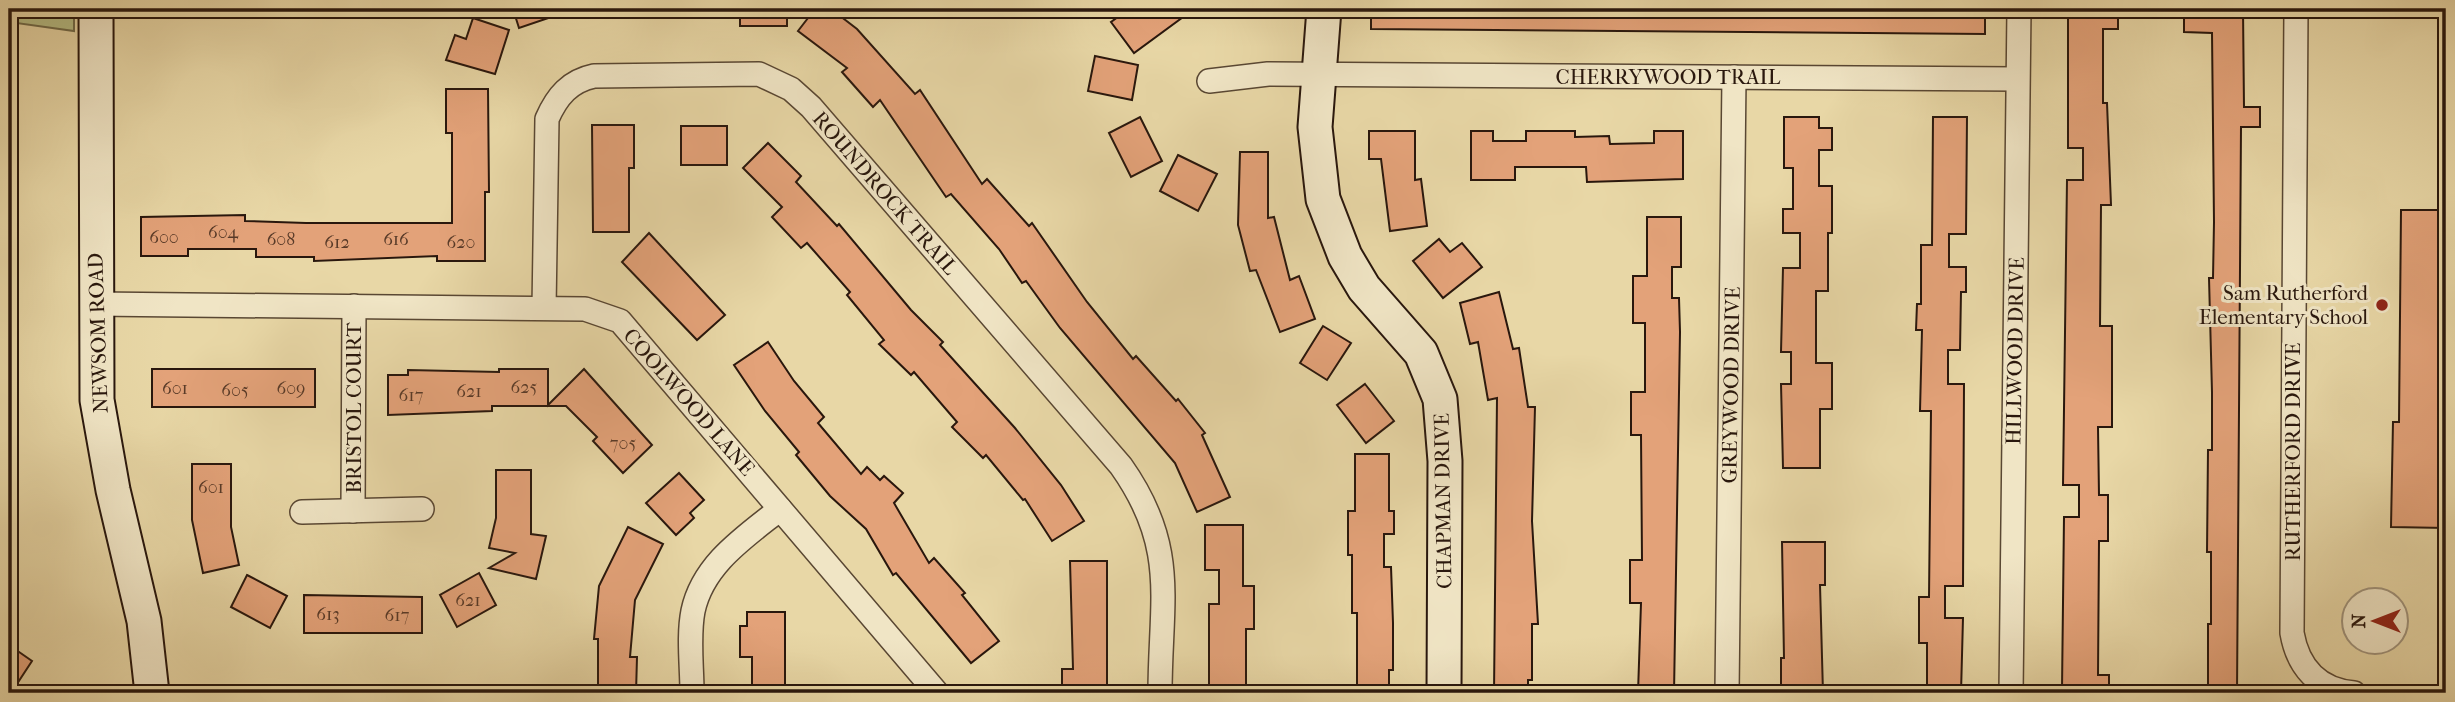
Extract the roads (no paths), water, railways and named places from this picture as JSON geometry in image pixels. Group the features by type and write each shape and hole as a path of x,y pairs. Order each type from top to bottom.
{"street":[{"name":"NEWSOM ROAD","path":"96,9 97,400 113,490 144,621 152,693"},
{"name":"CHAPMAN DRIVE","path":"1324,9 1315,127 1323,199 1345,256 1364,288 1421,352 1440,399 1446,461 1444,693"},
{"name":"HILLWOOD DRIVE","path":"2011,693 2019,9"},
{"name":"RUTHERFORD DRIVE","path":"2296,9 2292,633 2295,650 2306,671 2320,683 2340,692 2354,693"},
{"name":"ROUNDROCK TRAIL","path":"544,308 547,120 554,103 576,80 594,76 758,74 791,89 838,139 1121,467 1140,493 1162,551 1160,693"},
{"name":"CHERRYWOOD TRAIL","path":"1209,81 1255,75 2017,79"},
{"name":"GREYWOOD DRIVE","path":"1727,693 1734,77"},
{"name":"COOLWOOD LANE","path":"95,304 585,309 620,321 937,693"},
{"name":"BRISTOL COURT","path":"353,511 354,306"},
{"name":"BRISTOL COURT","path":"302,512 422,509"},
{"path":"692,693 693,611 705,578 724,555 780,509"}],"place":[{"name":"Sam Rutherford Elementary School","path":"2382,305"}]}
